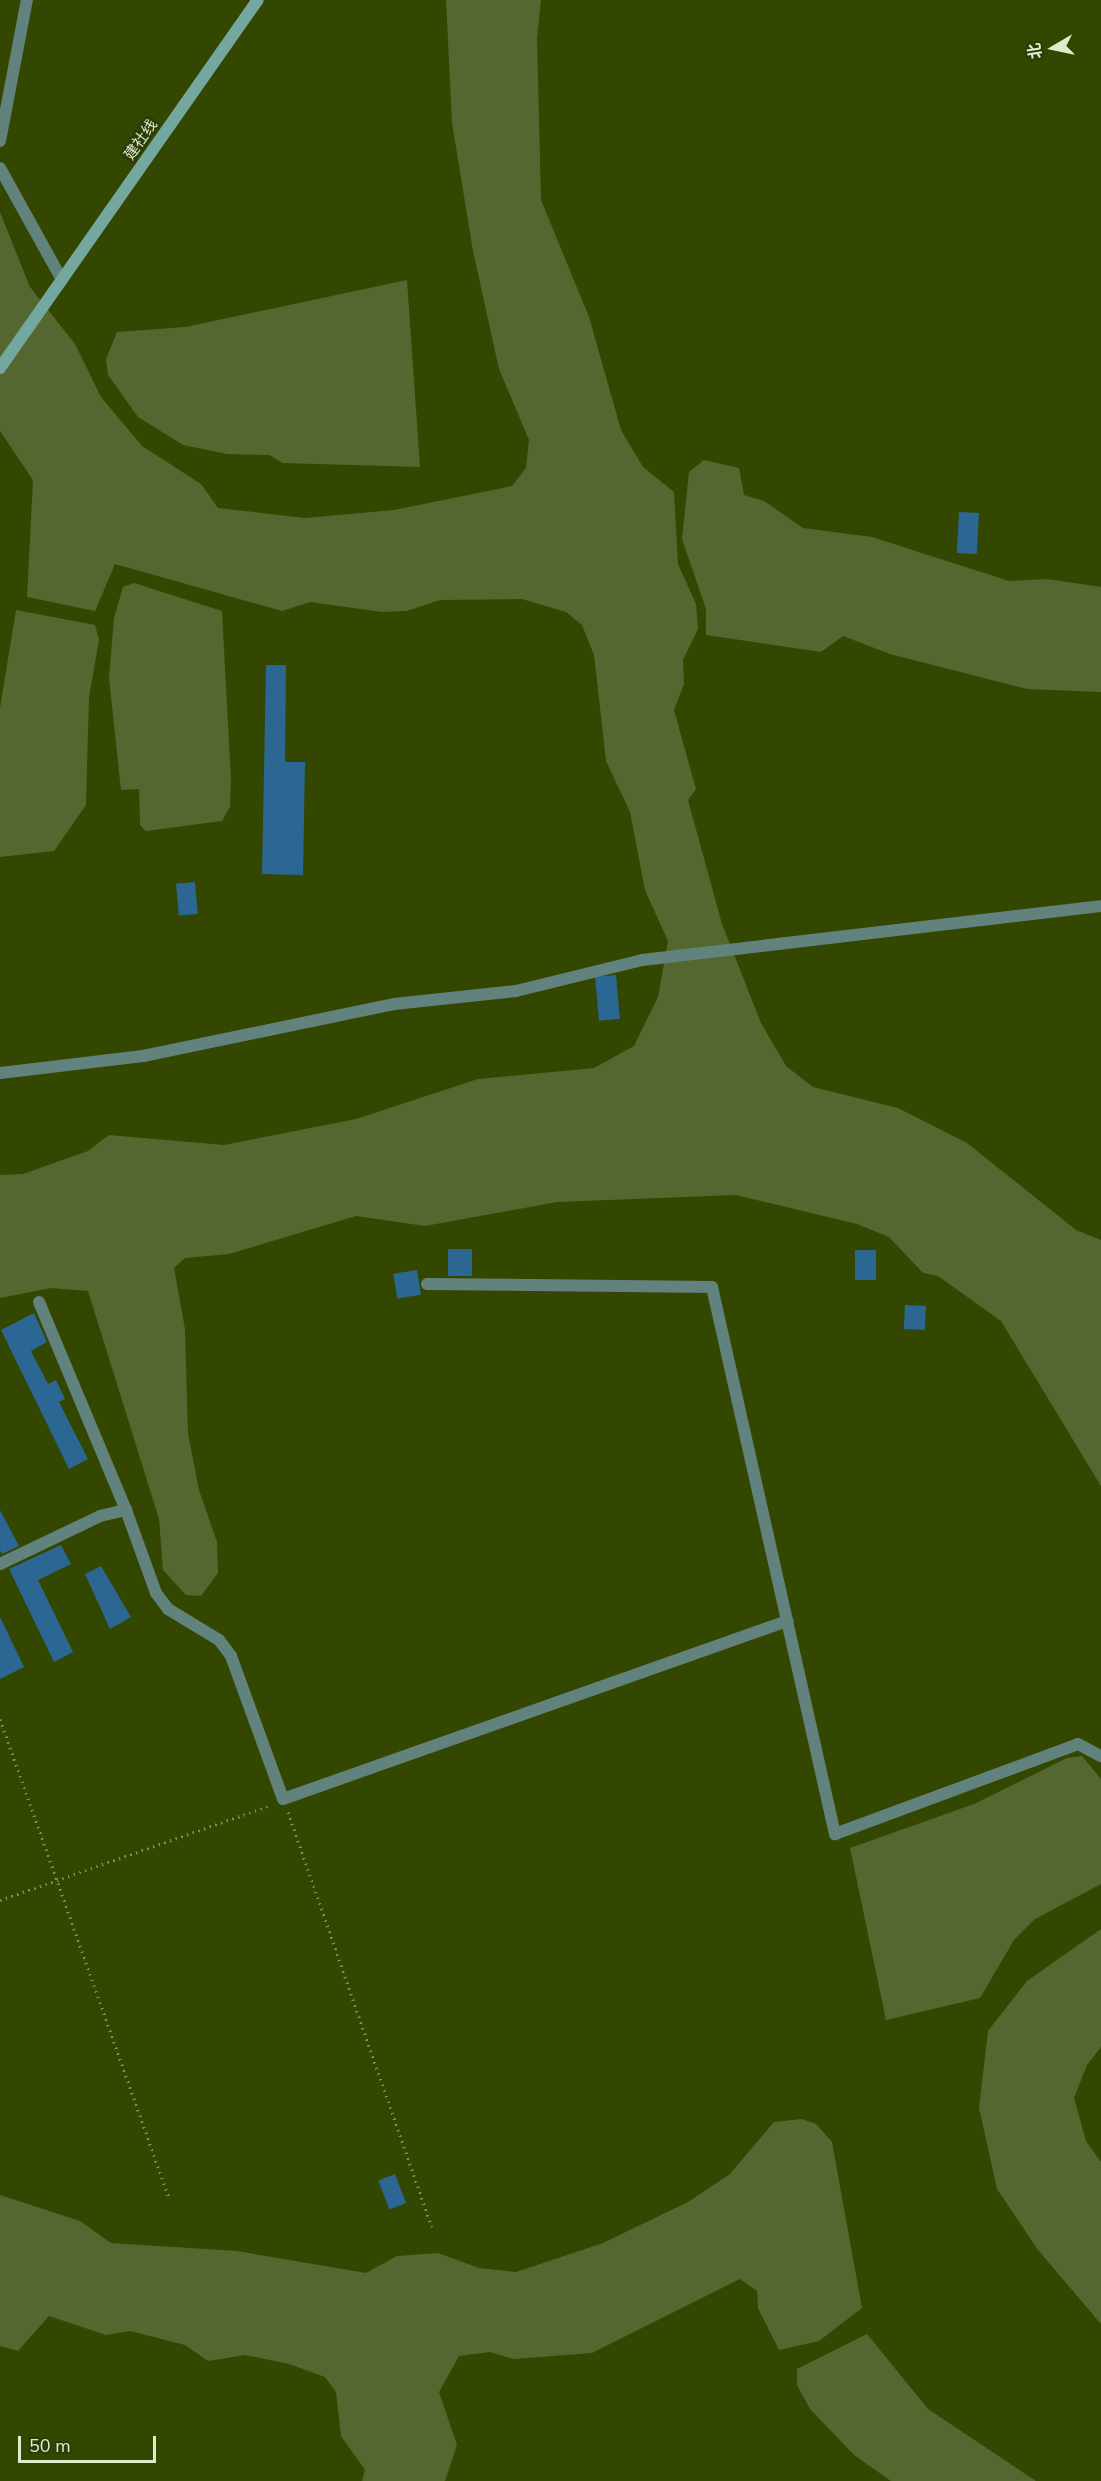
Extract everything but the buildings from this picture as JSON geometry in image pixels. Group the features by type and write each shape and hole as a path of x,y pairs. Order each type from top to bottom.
{"main road":[{"name":"建社线","path":"0,368 258,0"}],"street":[{"path":"0,141 27,0"},
{"path":"0,168 62,280"},
{"path":"0,1073 143,1056 394,1004 516,991 642,960 1101,906"},
{"path":"427,1284 712,1287 835,1834 1078,1744 1101,1756"},
{"path":"39,1302 162,1601 219,1640 231,1656 283,1799 788,1621"},
{"path":"0,1564 100,1515 126,1510"}],"path":[{"path":"0,1719 169,2198"},
{"path":"0,1900 283,1799 432,2227"}],"shaded area":[{"path":"446,0 541,0 537,38 541,200 589,317 621,430 643,467 674,492 678,564 696,604 698,629 683,660 684,684 674,710 696,789 688,800 722,924 761,1023 786,1066 813,1087 898,1108 967,1143 1076,1230 1101,1240 1101,1486 1001,1321 938,1276 923,1273 889,1237 857,1224 736,1195 557,1202 425,1226 356,1216 229,1254 185,1258 174,1268 185,1329 188,1433 199,1490 217,1542 218,1573 201,1596 186,1595 163,1570 159,1519 88,1291 51,1288 0,1298 0,1175 23,1174 88,1151 109,1135 224,1145 356,1119 478,1079 594,1068 634,1046 658,997 668,941 645,890 630,812 606,761 594,655 582,625 566,612 522,599 440,600 407,611 382,612 310,602 282,611 115,564 95,611 27,597 33,480 0,431 0,212 30,287 75,344 101,397 142,446 201,484 218,508 305,518 394,510 512,486 526,468 529,440 499,369 473,251 452,123"},
{"path":"407,280 420,467 283,463 269,455 227,454 183,445 138,417 108,375 106,359 117,332 185,327"},
{"path":"704,460 739,468 744,495 764,501 803,528 872,537 1009,581 1047,579 1101,587 1101,692 1027,689 890,654 843,636 821,652 706,635 706,609 682,539 689,472"},
{"path":"134,583 222,611 231,780 230,807 222,821 146,831 140,825 139,789 121,790 109,678 114,618 123,587"},
{"path":"16,610 95,625 99,640 89,697 86,805 54,851 0,857 0,708"},
{"path":"1082,1756 1101,1779 1101,1884 1035,1919 1014,1940 980,1998 886,2020 850,1848 974,1804 1067,1758"},
{"path":"1101,1929 1101,2047 1087,2065 1074,2098 1086,2141 1101,2162 1101,2324 1038,2250 997,2189 979,2108 988,2031 1027,1981"},
{"path":"802,2119 816,2124 832,2142 862,2308 819,2341 779,2350 758,2308 757,2291 740,2279 592,2353 513,2359 490,2352 459,2356 439,2392 457,2445 445,2481 362,2481 365,2470 341,2436 336,2392 325,2377 289,2364 245,2355 208,2361 185,2345 130,2331 106,2335 49,2316 18,2351 0,2346 0,2195 80,2221 111,2243 237,2251 366,2273 397,2256 438,2253 479,2268 516,2272 603,2243 688,2202 730,2174 774,2122"},
{"path":"867,2334 928,2409 1036,2481 891,2481 854,2455 810,2409 797,2385 797,2369"}]}
